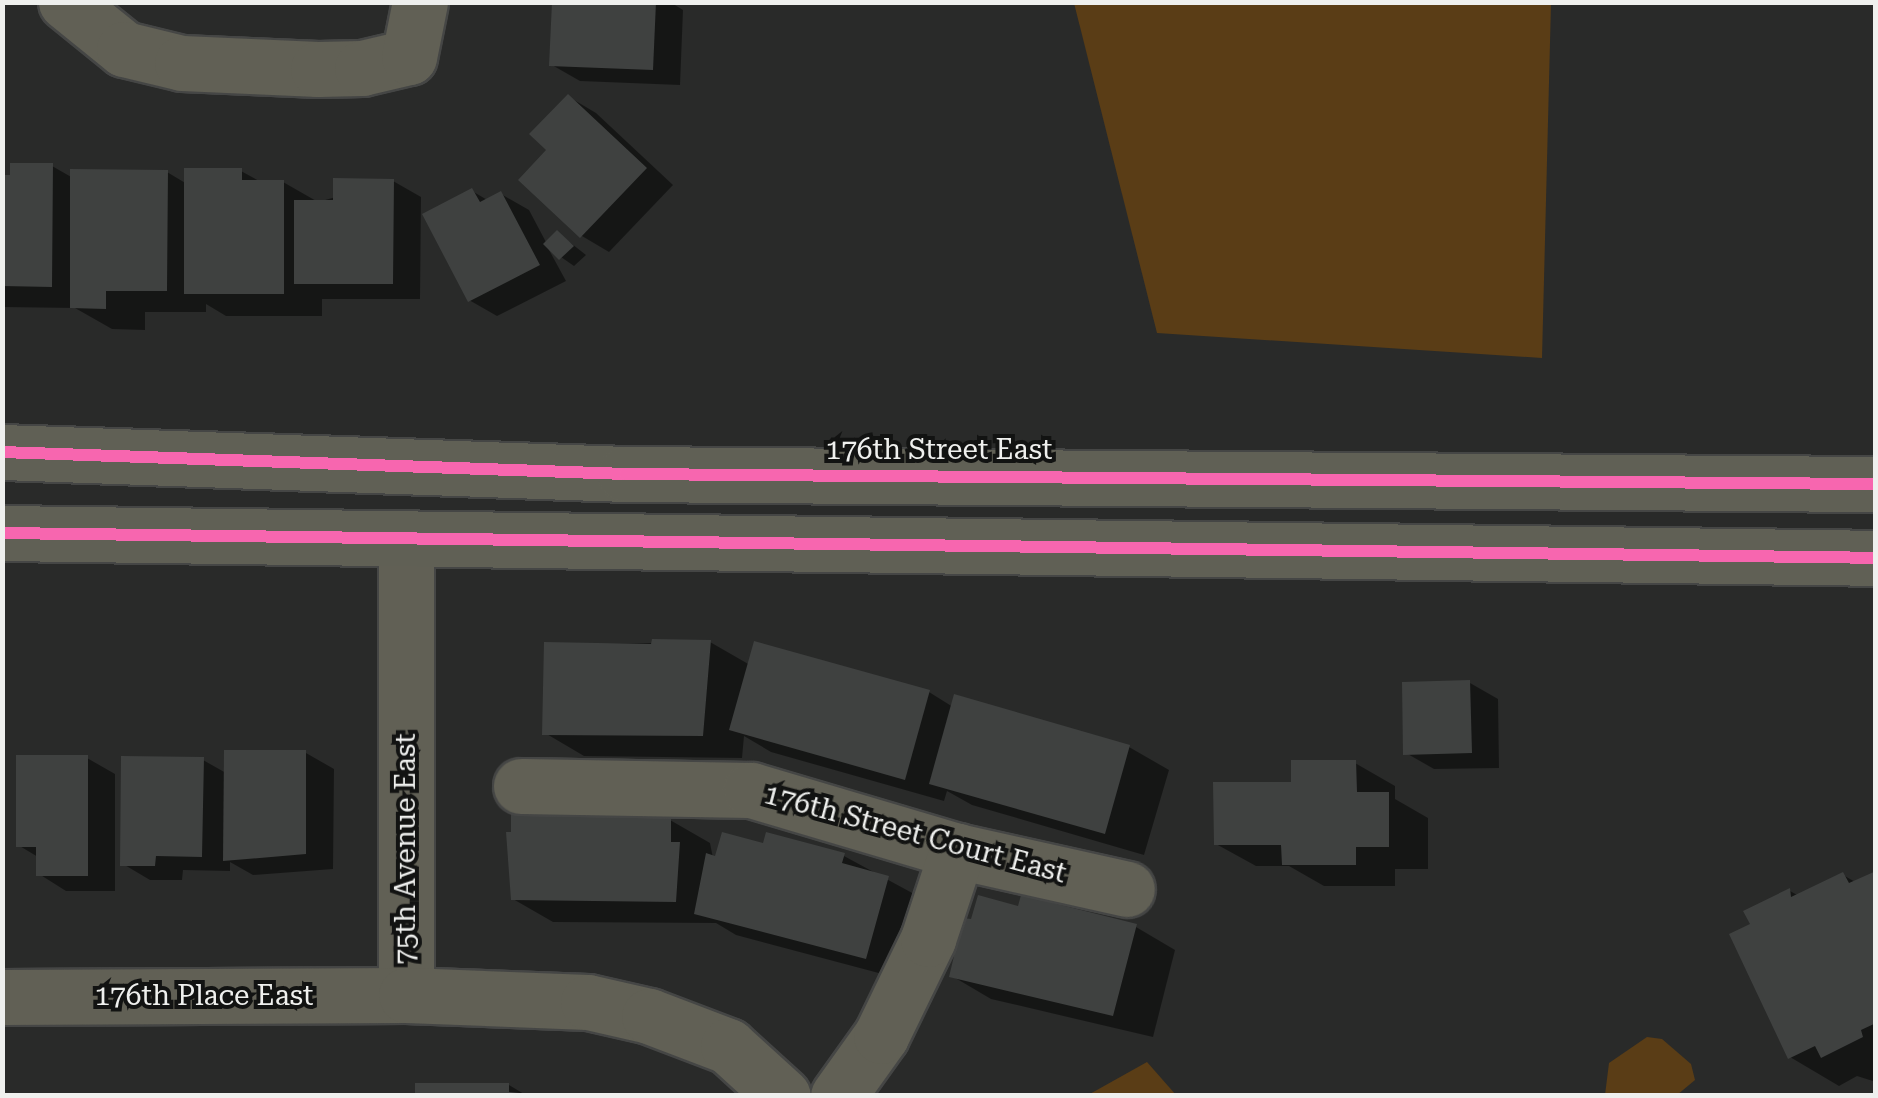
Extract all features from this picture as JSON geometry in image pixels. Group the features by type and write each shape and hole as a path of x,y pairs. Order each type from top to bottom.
{"main road":[{"name":"176th Street East","path":"2,452 625,474 1876,484"},
{"path":"406,540 445,500 625,474"},
{"path":"2,533 1876,558"}],"street":[{"path":"66,2 124,49 182,64 362,68 409,57 420,2"},
{"name":"75th Avenue East","path":"406,540 406,995 588,1002 649,1016 728,1046 784,1096"},
{"name":"176th Street Court East","path":"521,786 752,790 957,851 1127,889"},
{"path":"838,1096 881,1036 928,939 957,851"},
{"name":"176th Place East","path":"2,997 406,995"}],"shaded area":[{"path":"1074,3 1551,3 1542,358 1157,333"},
{"path":"1647,1037 1662,1039 1691,1064 1695,1080 1677,1095 1605,1095 1609,1063"},
{"path":"1147,1062 1176,1095 1088,1095"}],"building":[{"path":"552,2 656,2 653,70 549,66"},
{"path":"568,94 647,168 580,238 518,180 546,150 529,134"},
{"path":"10,163 53,163 52,287 2,286 2,175 10,175"},
{"path":"184,168 242,168 242,180 284,180 284,294 184,294"},
{"path":"70,169 168,170 167,291 106,291 106,309 70,308"},
{"path":"333,178 394,179 393,284 294,284 294,200 333,200"},
{"path":"472,188 480,202 501,191 540,265 468,302 422,214"},
{"path":"557,230 574,246 559,260 543,244"},
{"path":"652,639 711,640 703,736 542,735 544,642 651,644"},
{"path":"754,641 930,690 905,780 729,730"},
{"path":"1470,680 1472,753 1403,755 1402,682"},
{"path":"954,694 1130,745 1105,834 929,784"},
{"path":"224,750 306,750 306,854 223,861"},
{"path":"16,755 88,755 88,876 36,876 36,847 16,847"},
{"path":"121,756 204,757 202,857 156,856 155,866 120,866"},
{"path":"1291,760 1356,760 1357,792 1389,792 1389,847 1356,847 1356,865 1282,865 1281,845 1214,845 1213,782 1291,782"},
{"path":"511,806 628,806 629,817 671,817 671,842 680,842 676,902 511,900 506,832 511,832"},
{"path":"722,832 763,843 766,832 845,853 842,863 889,876 866,959 694,914 706,853 715,856"},
{"path":"1876,871 1876,1023 1861,1030 1863,1037 1821,1058 1815,1046 1788,1059 1729,934 1750,924 1743,911 1790,888 1791,897 1843,872 1849,883"},
{"path":"978,895 1018,906 1021,895 1137,924 1113,1016 949,977 963,918 971,919"},
{"path":"415,1083 509,1083 509,1092 551,1096 415,1096"}],"cycle path":[{"path":"2,452 625,474 1876,484"},
{"path":"2,533 1876,558"}]}
